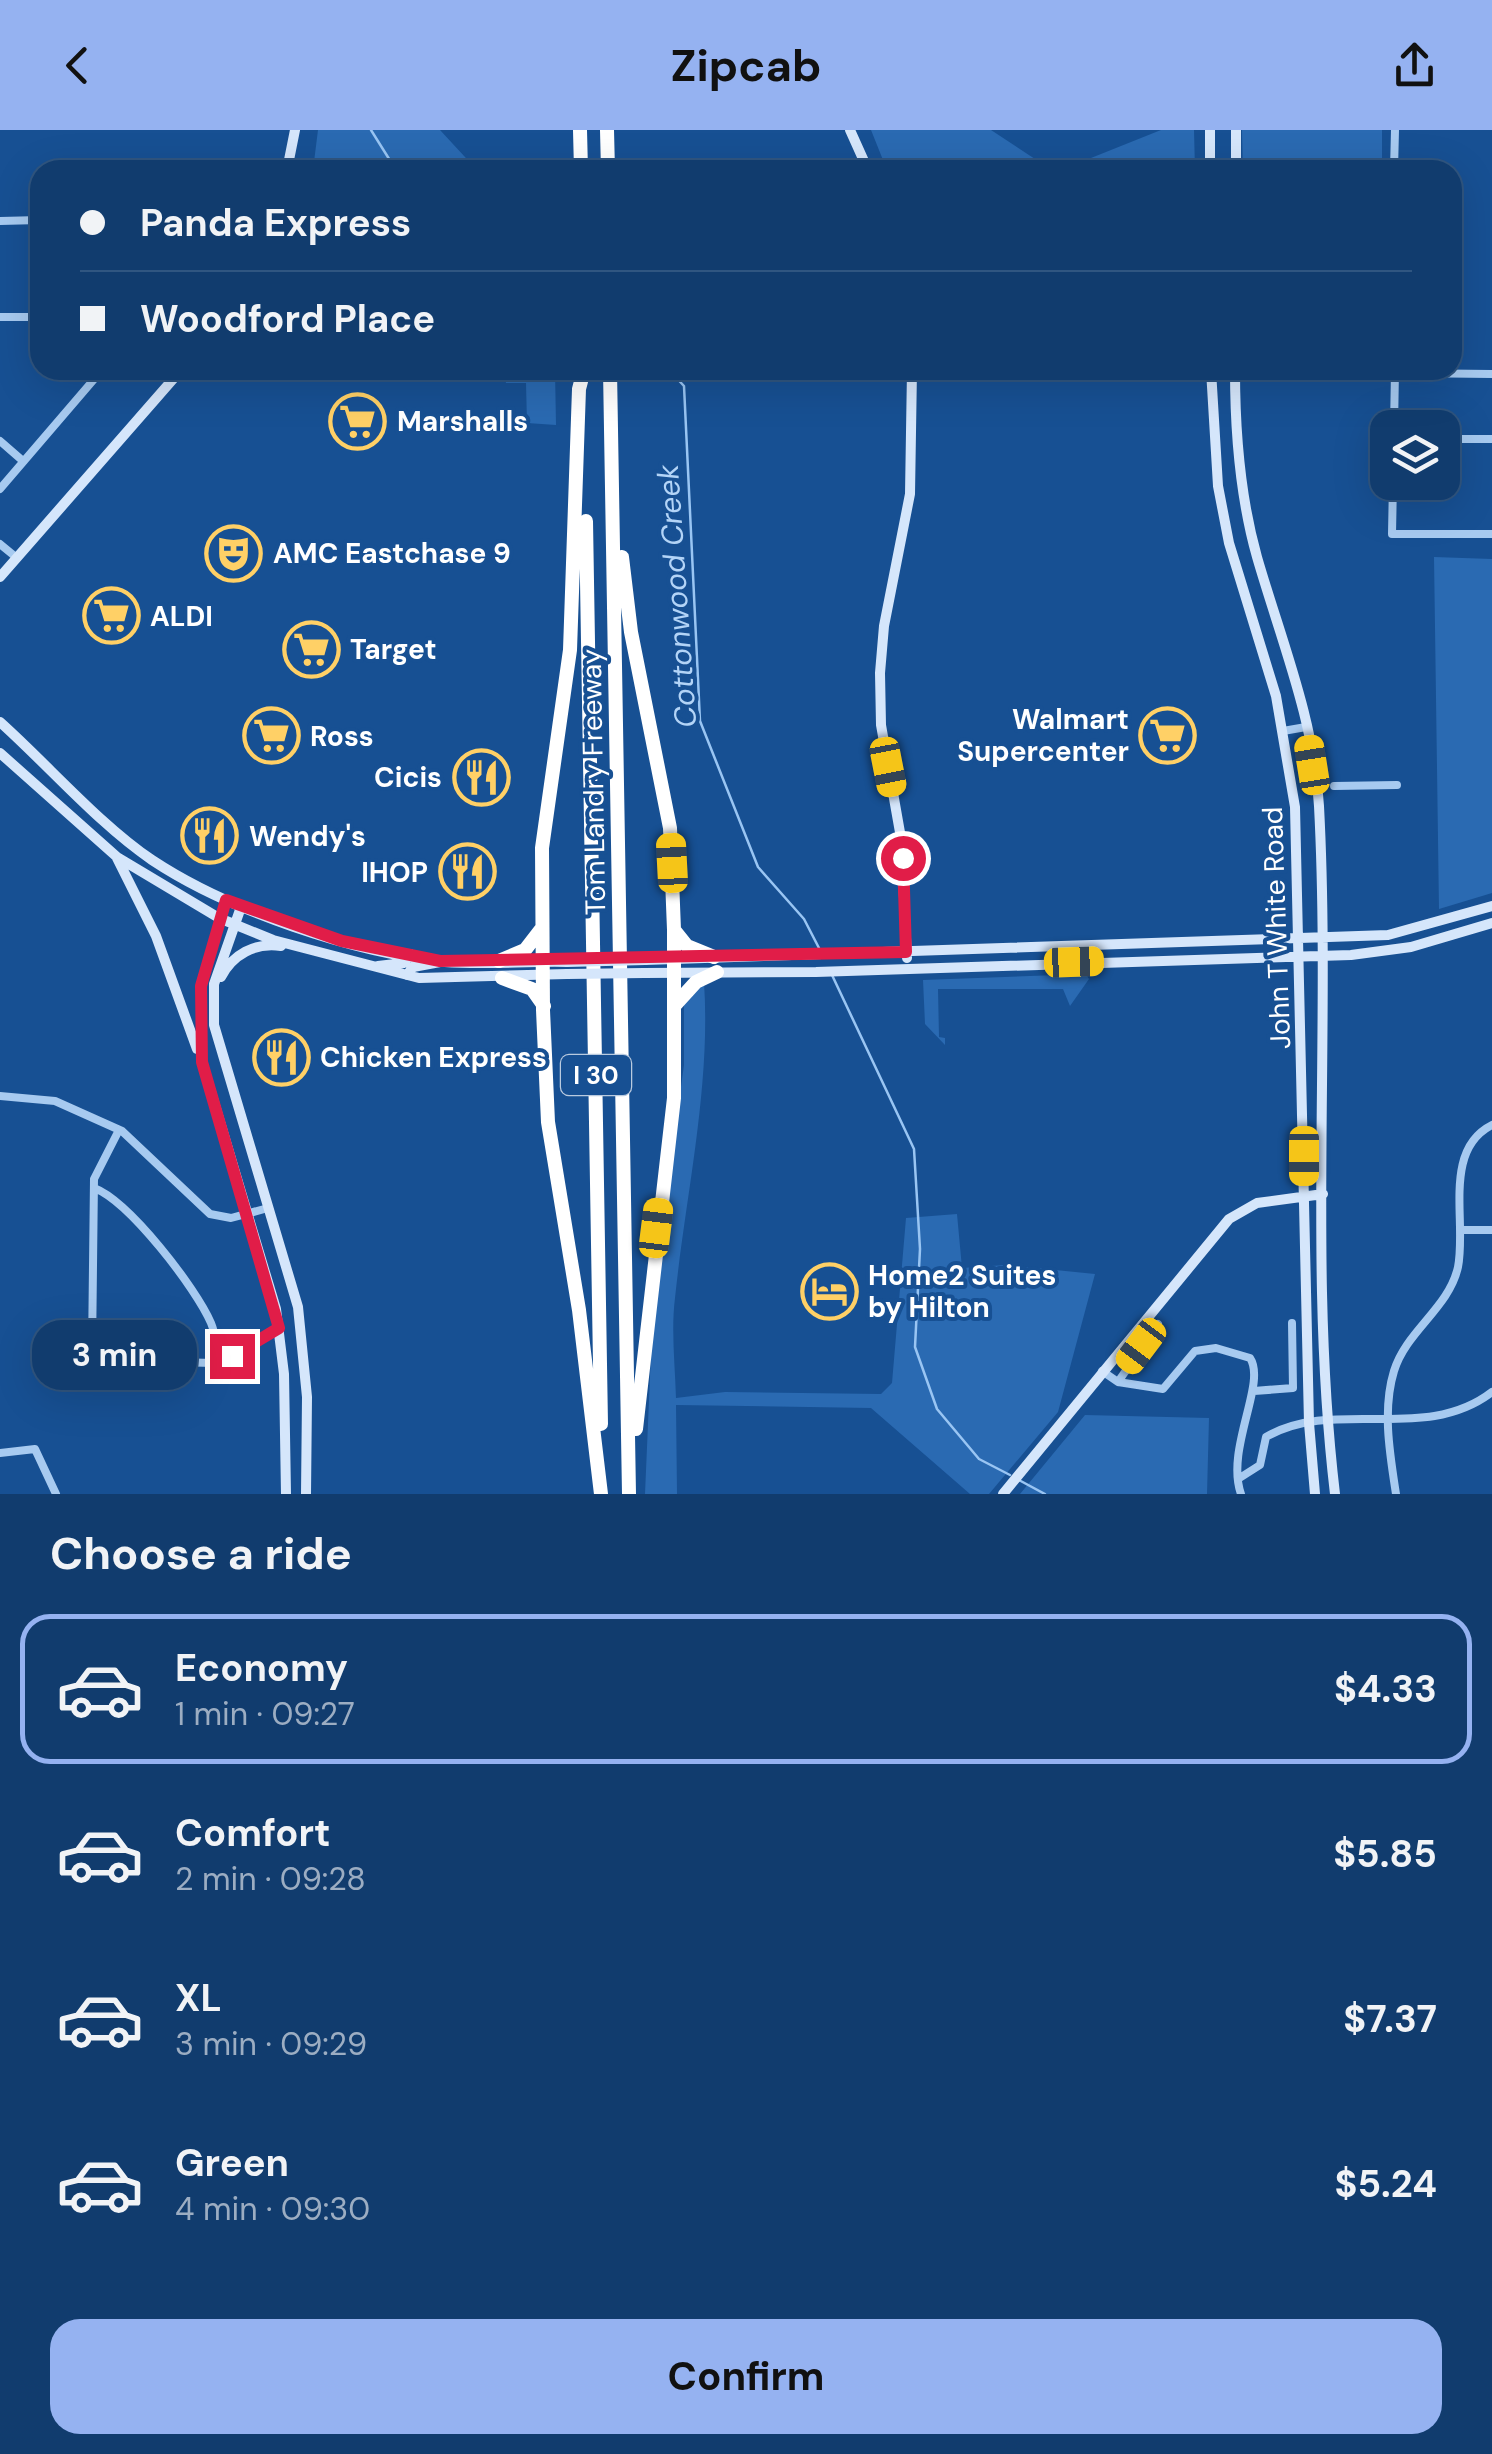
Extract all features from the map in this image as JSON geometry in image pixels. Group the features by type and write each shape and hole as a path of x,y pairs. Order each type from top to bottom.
{"highway":[{"path":"580,130 580,160"},
{"path":"607,130 608,160"},
{"path":"581,380 570,650 542,848 542,927 548,1122 579,1310 601,1494"},
{"name":"Tom Landry Freeway","path":"584,380 601,1494"},
{"name":"Tom Landry Freeway","path":"610,380 629,1494"},
{"path":"614,483 631,632 670,828 674,930 674,1098 629,1494"},
{"path":"500,961 525,950 542,927"},
{"path":"674,930 678,940 715,964 674,1006"},
{"path":"502,978 532,989 544,1006"}],"main road":[{"path":"288,160 294,130"},
{"path":"850,130 864,160"},
{"path":"1210,130 1210,160"},
{"path":"1236,130 1236,160"},
{"path":"0,577 173,380"},
{"path":"908,968 901,838 881,725 880,673 910,494 912,380"},
{"name":"John T White Road","path":"1211,380 1214,449 1226,524 1283,731 1295,808 1301,939 1309,1423 1315,1494"},
{"name":"John T White Road","path":"1235,380 1238,442 1250,526 1297,679 1318,803 1323,1194 1334,1494"},
{"path":"0,722 153,860 226,900 342,941 440,961"},
{"path":"0,753 116,857 234,924 296,948 407,975 502,978 543,967"},
{"path":"116,857 156,936 202,1062 279,1328 286,1494"},
{"path":"202,1062 201,986 226,900"},
{"path":"407,975 413,967 440,961 500,961 644,973 674,966 778,956 1388,936 1431,927 1492,906"},
{"path":"241,907 214,992 214,1026 301,1324 307,1396 306,1494"},
{"path":"715,964 789,973 1321,956 1412,947 1492,924"},
{"path":"1096,943 1097,961"},
{"path":"214,992 228,964 246,951 272,945 296,948"},
{"path":"372,968 404,962 410,954"},
{"path":"567,968 645,960 674,966"},
{"path":"1003,1494 1229,1219 1257,1202 1323,1194"},
{"path":"279,1328 301,1324"}],"street":[{"path":"1394,160 1395,130"},
{"path":"0,221 30,220"},
{"path":"0,318 30,317"},
{"path":"1462,373 1492,374"},
{"path":"0,490 93,380"},
{"path":"1394,410 1395,380"},
{"path":"1460,438 1492,439"},
{"path":"0,441 23,461"},
{"path":"1393,500 1392,534 1492,534"},
{"path":"0,544 17,558"},
{"path":"1283,731 1306,727"},
{"path":"56,804 67,782"},
{"path":"1334,786 1397,786"},
{"path":"0,1096 55,1102 119,1130 210,1214 224,1218 268,1208"},
{"path":"1396,1494 1388,1420 1393,1373 1412,1338 1452,1282 1463,1230 1460,1168 1474,1139 1492,1125"},
{"path":"119,1130 98,1165 94,1188 92,1352 96,1360 220,1362 279,1328"},
{"path":"94,1188 114,1197 139,1222 203,1309 213,1328 220,1362"},
{"path":"1463,1230 1492,1230"},
{"path":"1118,1382 1158,1324"},
{"path":"1254,1391 1293,1388 1292,1324"},
{"path":"1102,1371 1118,1382 1163,1390 1188,1356 1216,1348 1250,1358 1256,1366 1254,1391 1240,1430 1241,1494"},
{"path":"1238,1479 1260,1465 1266,1437 1289,1424 1445,1416 1492,1392"},
{"path":"0,1454 35,1449 56,1494"}],"shaded area":[{"path":"318,130 440,130 468,160 314,160"},
{"path":"871,130 991,130 1035,159 1050,160 883,160"},
{"path":"1161,130 1194,130 1195,160 1086,160"},
{"path":"1242,130 1382,130 1382,160 1243,160"},
{"path":"505,380 555,380 556,425 527,423 526,383"},
{"path":"1434,557 1492,559 1492,893 1439,909"},
{"path":"1086,974 1089,979 1070,1006 1063,989 938,989 939,1037 945,1038 945,1045 925,1024 923,980"},
{"path":"704,982 701,1100 674,1310 676,1398 725,1392 881,1394 892,1383 906,1218 957,1214 962,1268 1006,1265 1095,1274 1058,1412 989,1494 970,1494 871,1408 676,1405 677,1494 645,1494 654,1283 684,1065 684,1004"},
{"path":"1085,1415 1209,1418 1207,1494 1020,1494"}],"waterway":[{"name":"Cottonwood Creek","path":"371,130 390,160"},
{"name":"Cottonwood Creek","path":"678,380 684,386 700,721 758,867 804,919 820,950"},
{"name":"Cottonwood Creek","path":"832,975 914,1149 920,1249 915,1347 937,1409 979,1459 1010,1475"},
{"name":"Cottonwood Creek","path":"1017,1479 1045,1494"}],"place":[{"name":"Marshalls","path":"358,421"},
{"name":"AMC Eastchase 9","path":"234,553"},
{"name":"ALDI","path":"111,616"},
{"name":"Target","path":"311,649"},
{"name":"Walmart Supercenter","path":"1168,735"},
{"name":"Ross","path":"271,736"},
{"name":"Cicis","path":"481,777"},
{"name":"Wendy's","path":"210,836"},
{"name":"IHOP","path":"467,872"},
{"name":"Chicken Express","path":"281,1057"},
{"name":"Home2 Suites by Hilton","path":"829,1291"}],"route":[{"path":"232,1356 279,1328 202,1062 201,986 226,900 342,941 440,961 567,962 906,952 903,858"}]}
